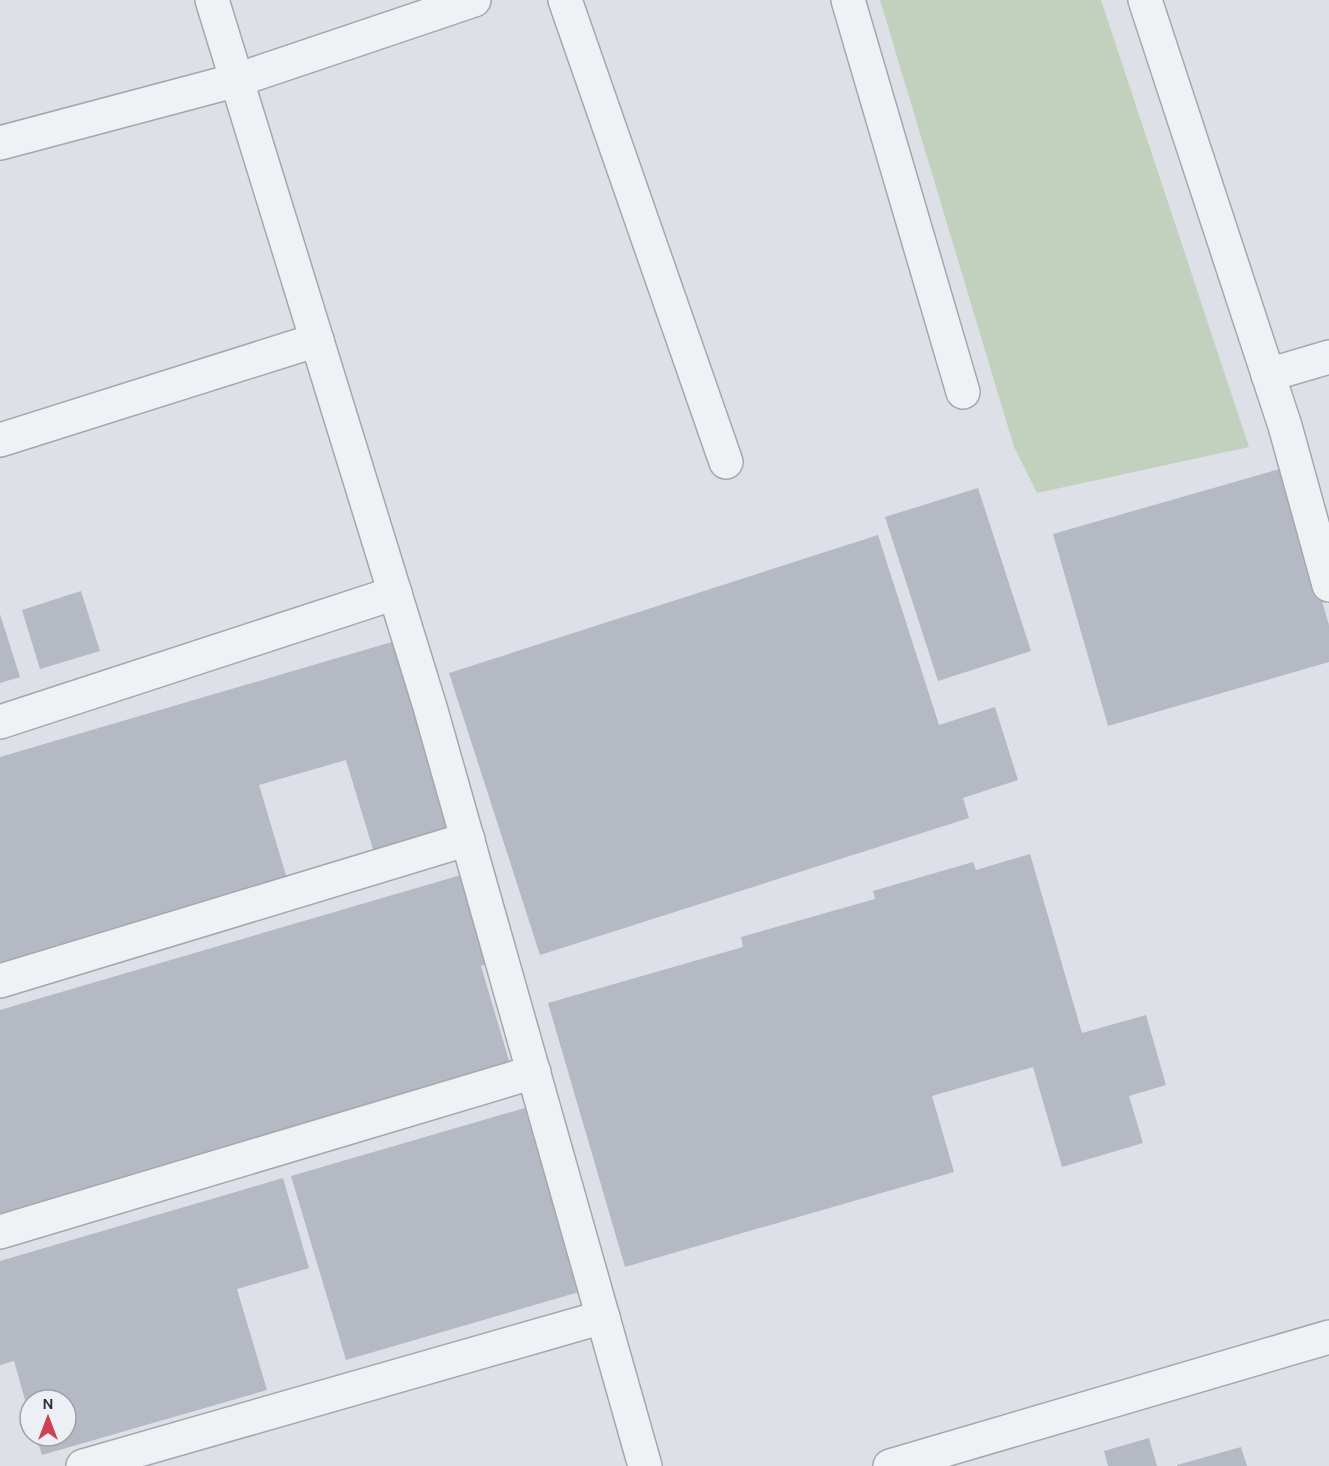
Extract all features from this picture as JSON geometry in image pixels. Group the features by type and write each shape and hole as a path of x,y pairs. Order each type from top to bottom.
{"street":[{"path":"212,0 430,707 645,1466"},
{"path":"0,143 237,80 474,0"},
{"path":"565,0 726,462"},
{"path":"848,0 963,392"},
{"path":"1145,0 1285,426 1329,585"},
{"path":"0,440 317,339"},
{"path":"1268,375 1329,357"},
{"path":"0,722 395,593"},
{"path":"0,981 468,839"},
{"path":"0,1232 534,1072"},
{"path":"83,1466 603,1317"},
{"path":"890,1466 1329,1337"}],"green space":[{"path":"880,0 1101,0 1249,447 1037,493 1014,447"}],"building":[{"path":"1283,468 1329,625 1329,662 1108,726 1053,534"},
{"path":"978,488 1031,651 938,681 885,517"},
{"path":"878,535 939,725 995,707 1018,780 963,798 969,818 540,955 449,673"},
{"path":"81,591 100,651 40,669 22,610"},
{"path":"0,614 20,677 0,683"},
{"path":"395,641 452,833 375,856 346,760 259,785 288,882 0,966 0,757"},
{"path":"1030,854 1082,1033 1146,1015 1166,1085 1129,1096 1143,1143 1062,1167 1033,1067 932,1096 954,1172 625,1267 548,1003 743,947 741,937 875,899 873,891 973,862 976,870"},
{"path":"461,875 487,964 481,966 510,1064 0,1214 0,1010"},
{"path":"525,1108 579,1292 346,1360 291,1176"},
{"path":"283,1178 309,1268 237,1289 267,1390 78,1445 78,1388 22,1388 14,1361 0,1365 0,1261"},
{"path":"1149,1438 1157,1466 1108,1466 1104,1451"},
{"path":"1241,1447 1247,1466 1177,1466 1177,1465"},
{"path":"40,1448 66,1448 42,1455"}]}
